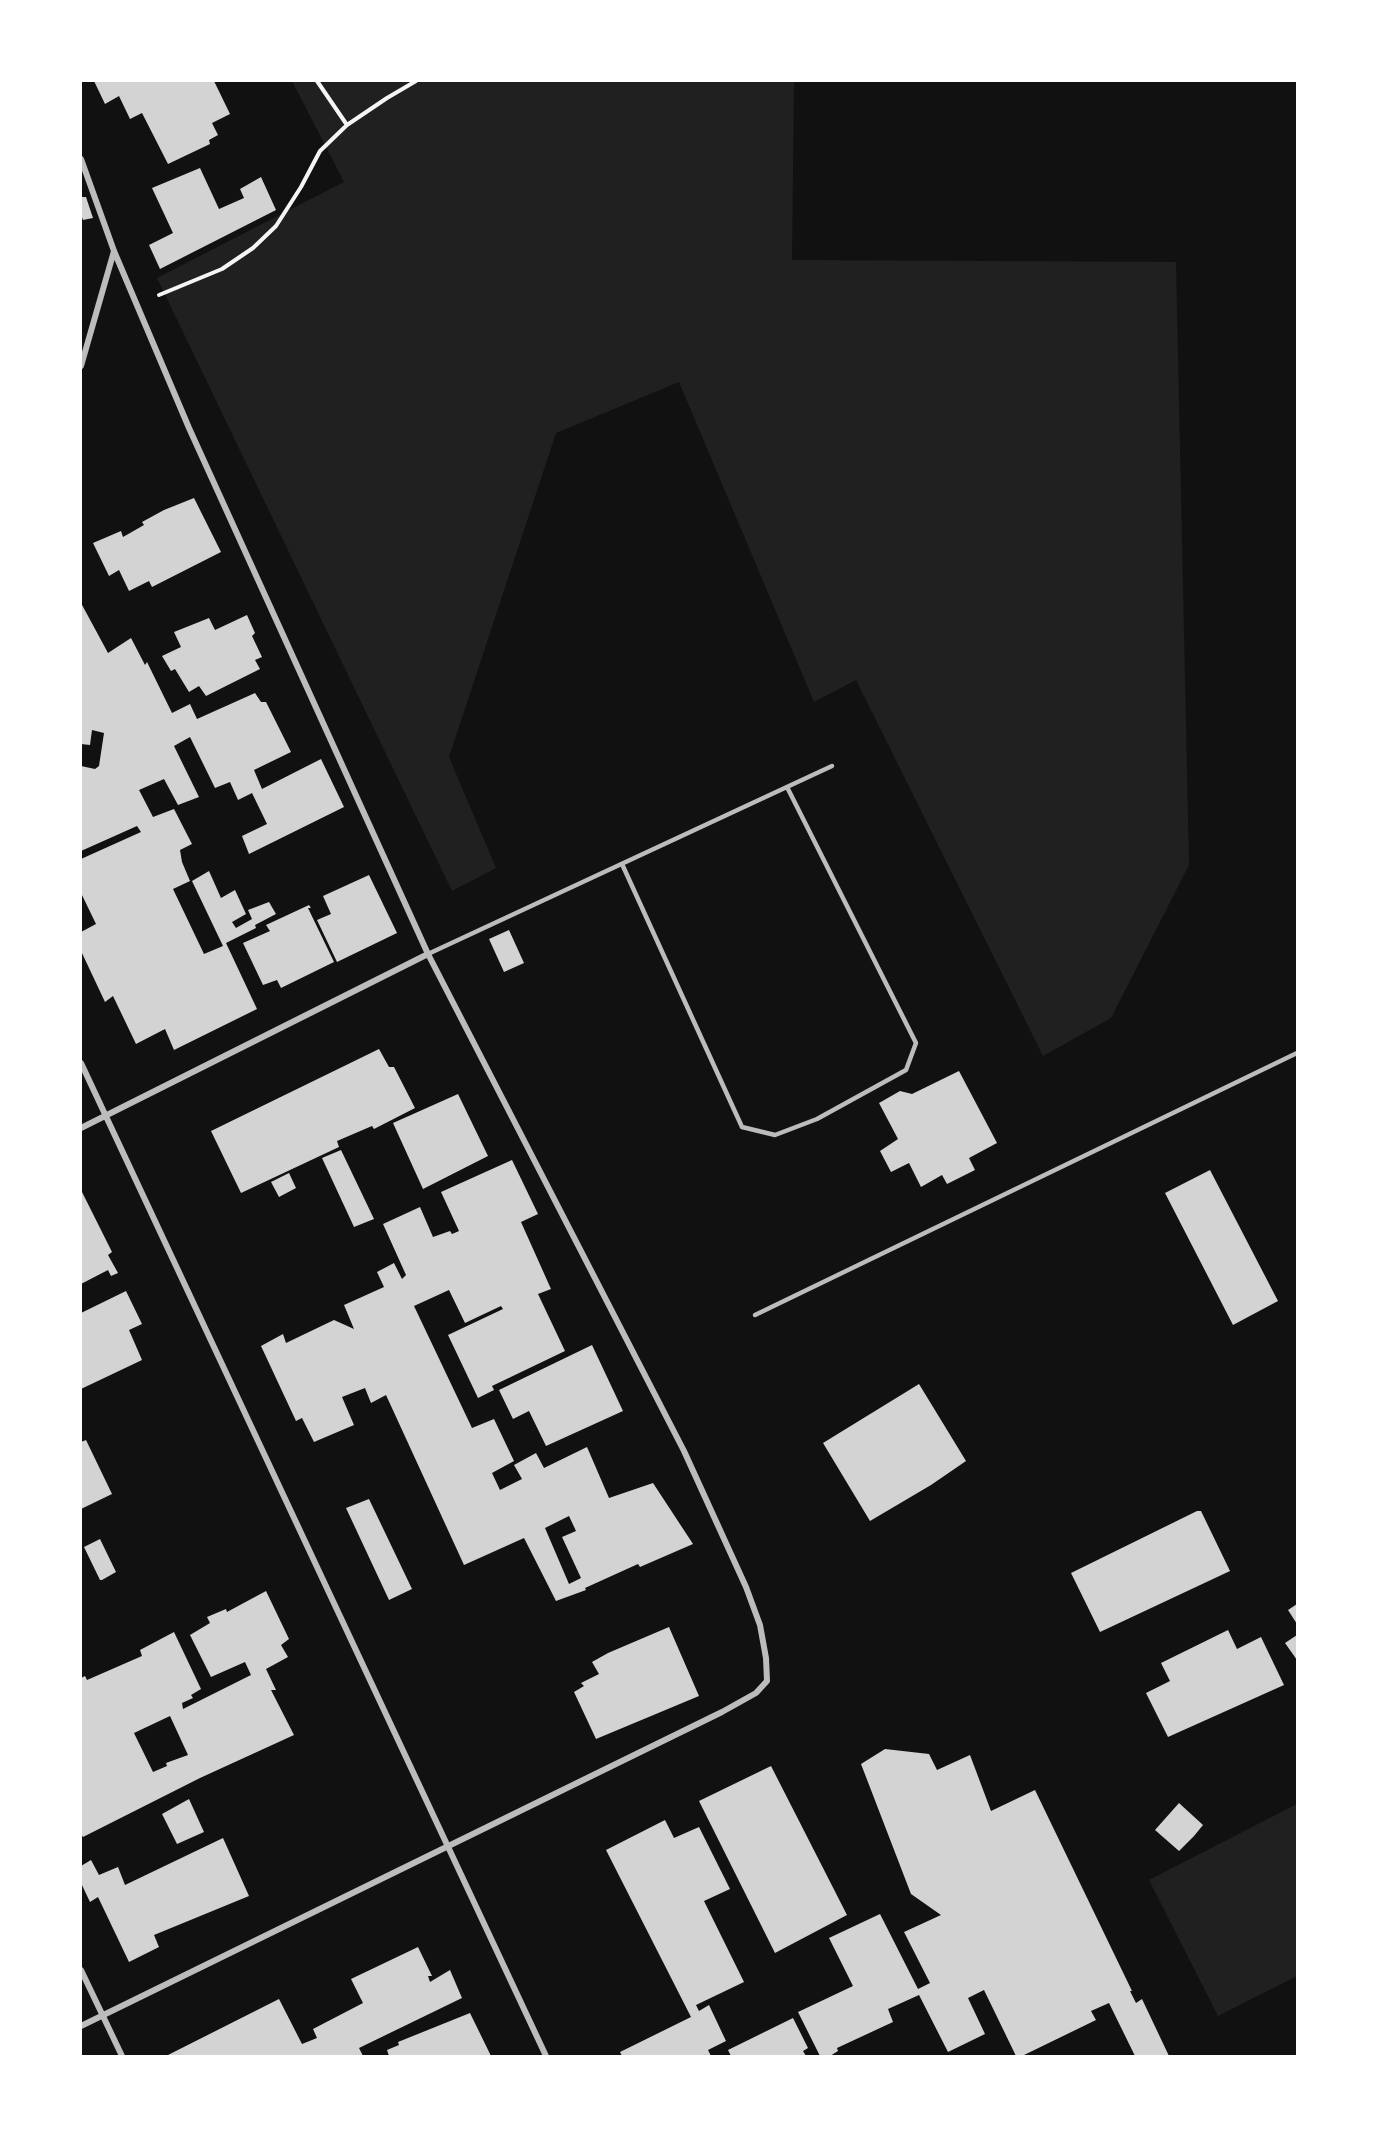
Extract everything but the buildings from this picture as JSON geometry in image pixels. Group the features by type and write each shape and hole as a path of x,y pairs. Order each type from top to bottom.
{"street":[{"path":"81,159 114,251 189,428 428,954 684,1451 746,1587 760,1625 766,1658 767,1681 756,1692 722,1712 81,2026"},
{"path":"81,366 114,251"},
{"path":"81,1128 428,954"},
{"path":"81,1063 546,2056"},
{"path":"81,1970 122,2056"}],"lane":[{"path":"428,954 832,766"},
{"path":"622,864 742,1127 775,1135 817,1119 906,1070 916,1043 787,787"},
{"path":"755,1315 1297,1053"}],"path":[{"path":"317,81 347,125"},
{"path":"135,302 170,292 222,269 253,248 276,226 301,187 320,151 347,125 416,81"}],"shaded area":[{"path":"292,81 794,81 792,260 1176,262 1189,865 1111,1018 1043,1056 856,680 814,702 679,382 556,433 449,757 496,868 452,891 157,278 344,182"},
{"path":"1297,1804 1297,1976 1218,2016 1149,1880"}]}
